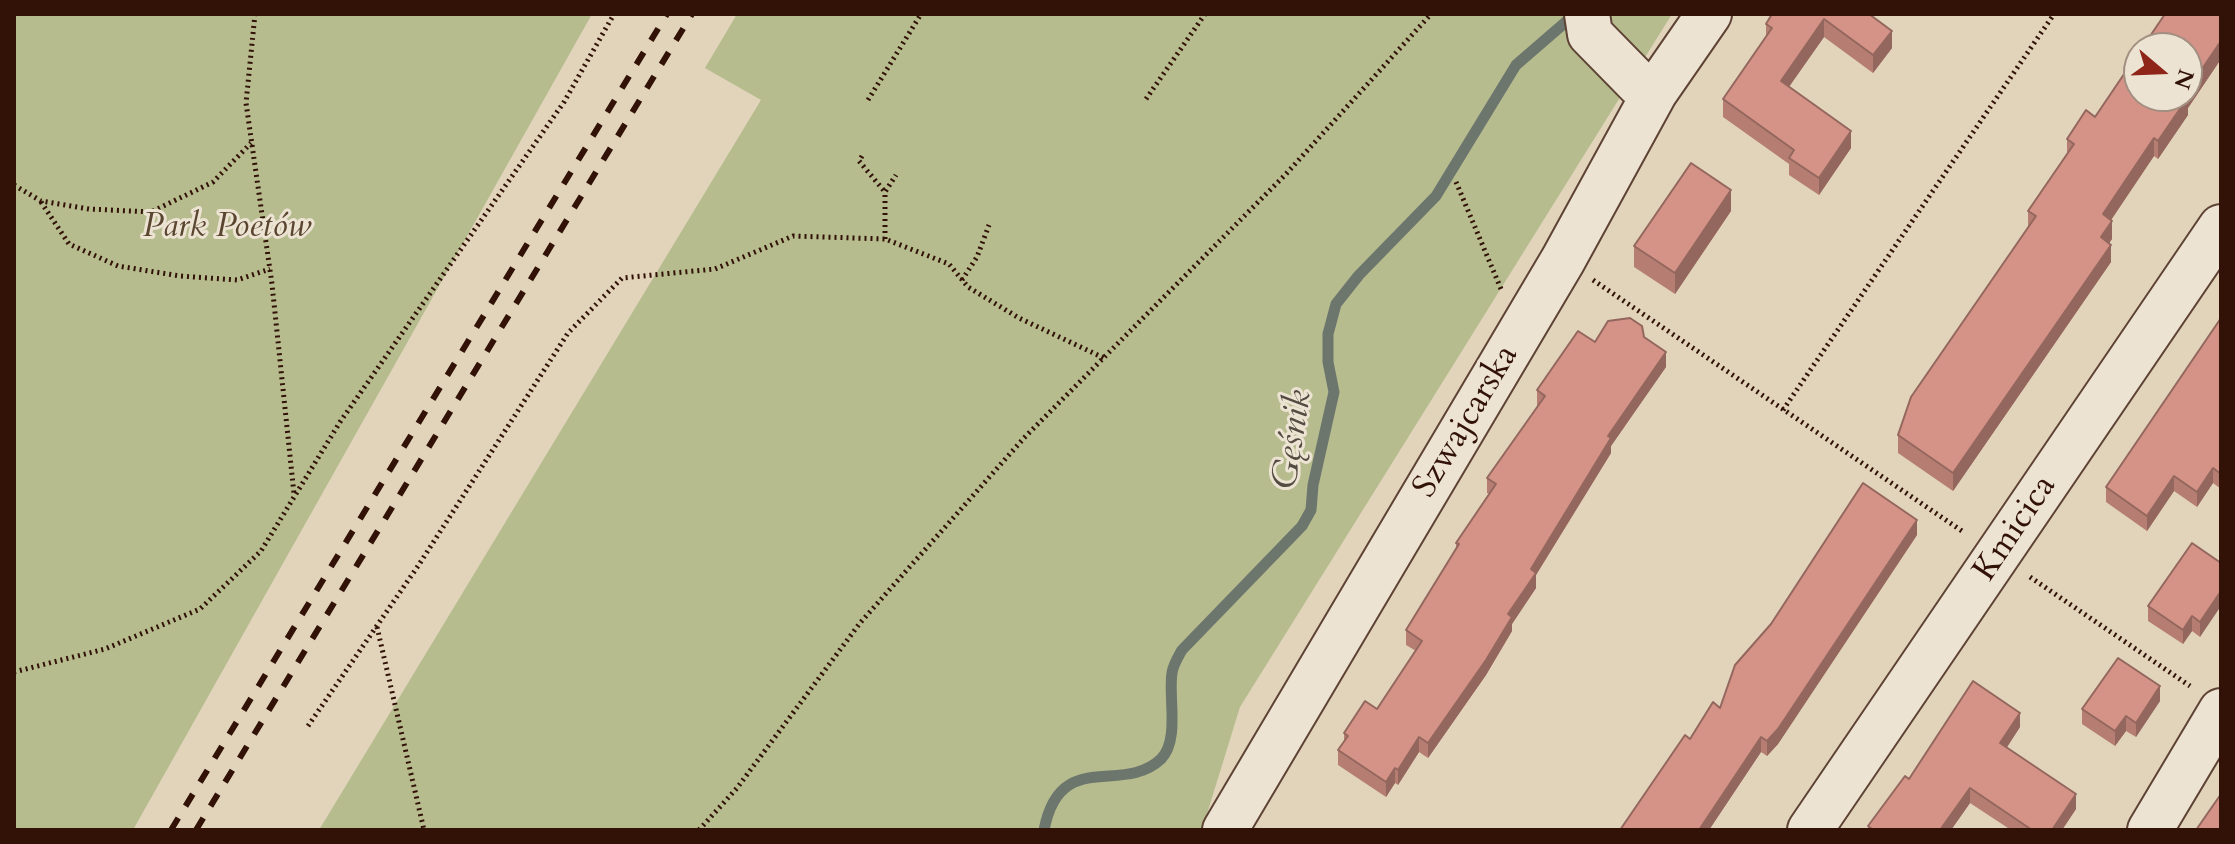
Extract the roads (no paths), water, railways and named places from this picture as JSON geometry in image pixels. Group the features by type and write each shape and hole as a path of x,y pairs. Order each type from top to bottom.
{"street":[{"path":"1587,14 1590,34 1639,84 1655,92"},
{"name":"Szwajcarska","path":"1225,830 1563,260 1655,92 1709,14"},
{"name":"Kmicica","path":"1810,830 2221,227"},
{"path":"2150,830 2206,698"}],"waterway":[{"name":"Gęśnik","path":"1044,830 1052,805 1064,789 1094,777 1129,774 1145,769 1167,751 1172,730 1172,673 1182,650 1302,526 1311,510 1313,485 1334,392 1328,362 1328,334 1336,304 1359,275 1436,196 1516,65 1575,14"}],"railway":[{"path":"171,830 667,14"},
{"path":"196,830 692,14"}],"park label":[{"name":"Park Poetów","path":"227,228"}]}
